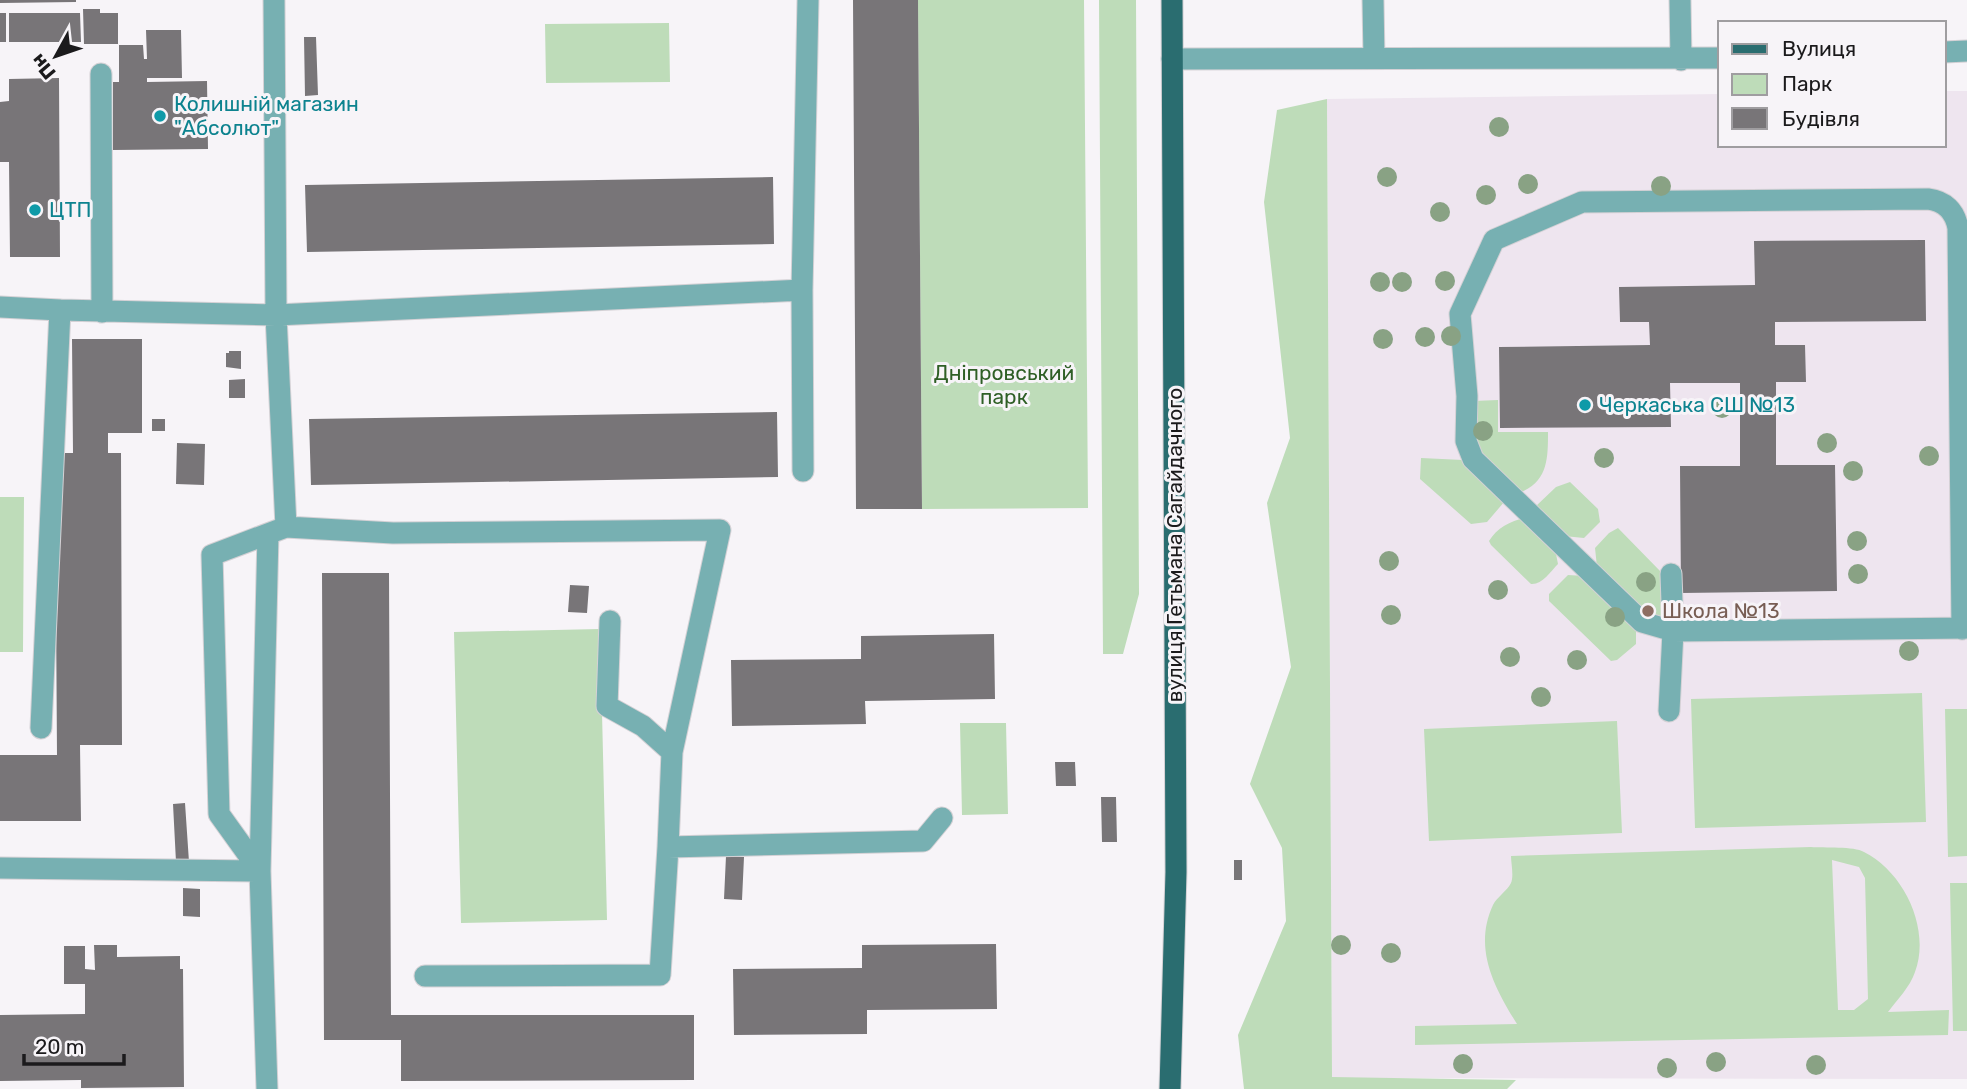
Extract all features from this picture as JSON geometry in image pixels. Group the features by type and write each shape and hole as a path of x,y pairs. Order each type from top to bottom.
{"main road":[{"name":"вулиця Гетьмана Сагайдачного","path":"1170,1089 1176,872 1172,0"}],"street":[{"path":"267,1089 260,871 277,530 274,0"},
{"path":"803,471 802,290 808,0"},
{"path":"1373,0 1374,58"},
{"path":"1680,0 1681,60"},
{"path":"1946,52 1967,51"},
{"path":"1172,59 1718,58"},
{"path":"101,74 102,312"},
{"path":"1928,199 1945,204 1952,211 1958,228 1965,628 1673,631 1642,622 1473,459 1466,441 1467,396 1460,314 1494,240 1582,202 1928,199"},
{"path":"0,307 276,315 802,290"},
{"path":"41,728 60,310"},
{"path":"260,871 219,814 212,555 277,530 393,533 720,530 671,752 660,975 425,976"},
{"path":"1669,711 1673,631 1671,574"},
{"path":"610,621 607,706 643,726 671,752"},
{"path":"668,847 923,841 942,818"},
{"path":"0,868 260,871"}],"shaded area":[{"name":"Школа №13","path":"1946,91 1967,91 1967,1079 1332,1078 1327,99 1718,94 1718,147 1946,147"}],"green space":[{"name":"Дніпровський парк","path":"918,0 1084,0 1088,508 922,509"},
{"path":"1099,0 1136,0 1139,594 1123,654 1103,654"},
{"path":"669,23 670,82 546,83 545,24"},
{"path":"1327,99 1332,1077 1516,1080 1507,1089 1244,1089 1238,1035 1286,921 1282,848 1250,784 1291,667 1267,503 1290,438 1264,202 1277,110"},
{"path":"1498,400 1498,432 1548,432 1545,468 1537,482 1521,492 1479,451 1474,440 1474,401"},
{"path":"1421,458 1463,460 1505,501 1487,522 1471,524 1420,479"},
{"path":"1570,482 1598,509 1600,522 1584,538 1564,536 1535,507 1556,487"},
{"path":"0,497 24,497 23,652 0,652"},
{"path":"1525,518 1555,549 1558,564 1535,584 1531,584 1489,541 1504,526"},
{"path":"1618,528 1661,572 1662,616 1647,615 1597,567 1595,548 1609,533"},
{"path":"1568,575 1584,576 1636,627 1636,644 1617,660 1611,661 1549,601 1549,594"},
{"path":"600,629 607,920 461,923 454,632"},
{"path":"1922,693 1926,822 1695,828 1691,699"},
{"path":"1945,709 1967,709 1967,856 1948,857"},
{"path":"1617,721 1622,833 1429,841 1424,729"},
{"path":"960,723 1006,723 1008,814 962,815"},
{"path":"1811,847 1846,848 1864,852 1878,861 1902,887 1916,920 1919,938 1919,955 1913,978 1888,1012 1949,1010 1948,1035 1415,1045 1415,1026 1517,1024 1494,981 1485,937 1493,905 1511,883 1511,856","holes":["1832,860 1859,867 1865,878 1868,999 1854,1010 1838,1010"]},
{"path":"1950,883 1967,883 1967,1031 1953,1031"}],"building":[{"path":"0,0 76,0 76,2 0,3"},
{"path":"853,0 918,0 922,509 856,509"},
{"path":"83,9 118,13 118,44 84,44"},
{"path":"0,13 6,13 6,42 0,42"},
{"path":"9,13 80,13 81,42 9,42"},
{"name":"Колишній магазин \"Абсолют\"","path":"146,30 181,30 182,78 147,78 147,82 207,81 208,149 113,150 113,82 119,82 119,45 143,45 144,59 147,59"},
{"path":"304,37 316,37 318,95 305,96"},
{"name":"ЦТП","path":"59,78 60,257 10,257 9,162 0,162 0,102 9,101 9,79"},
{"path":"773,177 774,244 307,252 305,185"},
{"name":"Черкаська СШ №13","path":"1925,240 1926,321 1775,322 1775,345 1805,345 1806,382 1776,382 1776,465 1835,465 1837,591 1681,593 1680,466 1740,466 1740,383 1670,383 1671,427 1500,428 1499,347 1650,345 1649,322 1620,322 1619,287 1755,285 1754,241"},
{"path":"72,339 142,339 142,433 108,433 108,453 121,453 122,745 80,745 81,821 0,821 0,755 57,755 55,453 73,453"},
{"path":"241,351 241,369 226,367 226,353"},
{"path":"245,379 245,398 229,398 229,380"},
{"path":"777,412 778,477 311,485 309,419"},
{"path":"152,419 165,419 165,431 152,431"},
{"path":"177,443 205,444 204,485 176,484"},
{"path":"322,573 389,573 391,1015 694,1015 694,1080 401,1081 401,1040 324,1040"},
{"path":"570,585 589,586 587,613 568,612"},
{"path":"994,634 995,699 865,701 866,724 732,726 731,660 861,659 861,636"},
{"path":"1055,762 1075,762 1076,786 1056,786"},
{"path":"1101,797 1116,797 1117,842 1102,842"},
{"path":"185,803 189,862 176,862 173,804"},
{"path":"726,856 744,857 742,900 724,899"},
{"path":"1234,860 1242,860 1242,880 1234,880"},
{"path":"183,888 200,889 200,917 183,916"},
{"path":"996,944 997,1009 867,1010 867,1034 734,1035 733,969 862,968 862,945"},
{"path":"94,945 117,945 117,957 180,956 180,969 183,969 184,1087 81,1088 81,1080 0,1081 0,1015 85,1014 85,984 64,984 64,946 85,946 85,969 95,970"}],"place":[{"name":"Колишній магазин \"Абсолют\"","path":"160,116"},
{"name":"ЦТП","path":"35,210"},
{"name":"Черкаська СШ №13","path":"1585,405"},
{"name":"Школа №13","path":"1648,611"}]}
